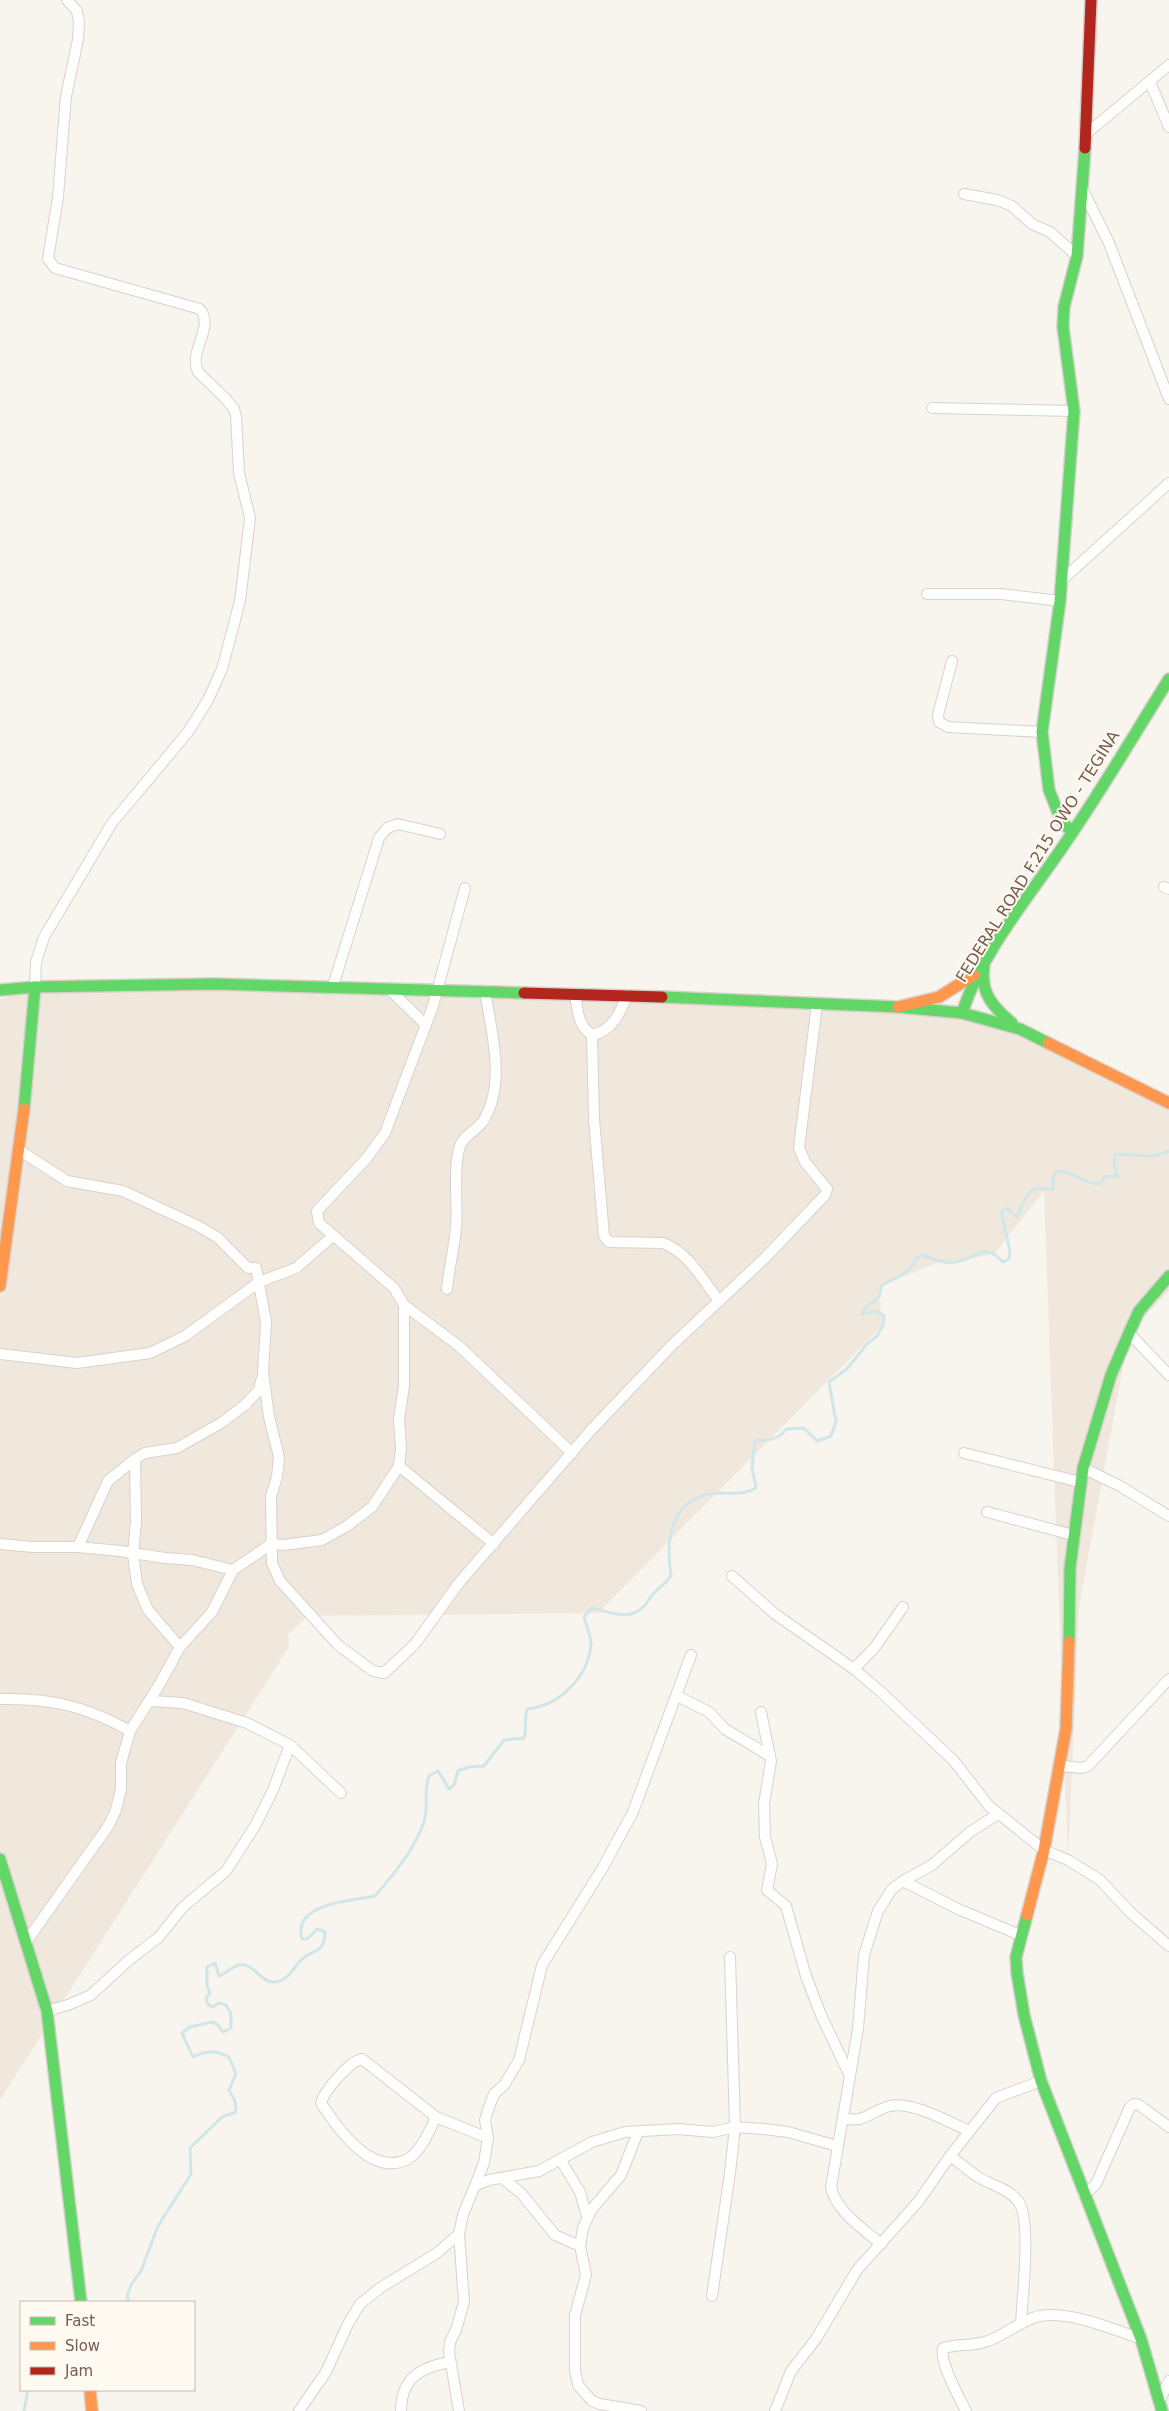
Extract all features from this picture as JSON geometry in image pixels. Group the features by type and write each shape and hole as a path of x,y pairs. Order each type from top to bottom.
{"street":[{"path":"0,1286 19,1150 36,962 44,937 112,823 188,732 215,685 222,669 240,601 250,518 239,473 234,410 198,372 195,366 195,357 206,323 205,315 200,308 55,268 48,259 58,197 66,96 78,40 79,22 77,11 66,0"},
{"path":"1073,832 1065,825 1059,815 1049,790 1042,732 1060,601 1074,411 1063,327 1064,307 1077,256 1086,134 1091,0"},
{"path":"1086,134 1169,65"},
{"path":"1150,82 1169,127"},
{"path":"1082,188 1109,243 1169,399"},
{"path":"964,194 997,200 1012,206 1032,224 1050,232 1077,256"},
{"path":"932,408 1074,411"},
{"path":"1061,581 1169,483"},
{"path":"927,594 1000,594 1060,601"},
{"path":"952,661 938,715 939,722 948,727 1042,732"},
{"name":"FEDERAL ROAD F.215 OWO - TEGINA","path":"962,1013 969,991 984,964 1073,832 1169,679"},
{"path":"1157,696 1169,693"},
{"path":"333,986 379,838 387,828 398,824 440,834"},
{"path":"465,888 437,991 386,1133 378,1146 317,1211 319,1223 394,1288 404,1305 459,1346 572,1453"},
{"path":"898,1007 938,999 952,992 984,964"},
{"path":"984,964 983,988 986,997 997,1011 1020,1029"},
{"path":"0,990 34,987 215,984 333,986 390,990 627,995 898,1007 962,1013 1020,1029 1169,1103"},
{"path":"390,990 426,1025"},
{"path":"447,1289 456,1229 458,1150 464,1138 475,1131 484,1120 495,1090 492,1041 484,991"},
{"path":"576,994 579,1018 583,1029 592,1035 603,1032 614,1022 627,995"},
{"path":"19,1150 67,1181 123,1190 198,1226 217,1237 248,1268 256,1268 266,1322 264,1372 268,1417 279,1457 277,1476 271,1496 272,1563 276,1574 300,1605 338,1645 373,1671 384,1673 415,1644 458,1584 632,1387 764,1259 825,1195 827,1189 805,1162 799,1148 817,1004"},
{"path":"592,1035 594,1118 604,1236 609,1242 663,1243 670,1246 694,1267 719,1301"},
{"path":"0,1354 77,1363 150,1353 185,1336 259,1282 296,1268 333,1236"},
{"path":"1161,2405 1141,2339 1041,2081 1024,2015 1016,1957 1020,1935 1044,1850 1060,1766 1069,1691 1070,1568 1082,1468 1111,1375 1129,1333 1145,1303 1169,1276"},
{"path":"26,1942 110,1825 121,1789 121,1763 130,1731 150,1701 180,1646 212,1612 233,1570 271,1544 284,1545 322,1540 340,1531 372,1507 399,1466 401,1449 399,1419 404,1386 404,1305"},
{"path":"1129,1333 1169,1376"},
{"path":"78,1546 108,1481 135,1459 160,1449 177,1448 221,1423 245,1405 259,1390 264,1372"},
{"path":"964,1453 1080,1482"},
{"path":"135,1459 136,1522 133,1554 137,1584 148,1610 180,1646"},
{"path":"399,1466 494,1544"},
{"path":"1082,1468 1169,1516"},
{"path":"986,1512 1073,1535"},
{"path":"0,1544 32,1547 78,1546 192,1560 233,1570"},
{"path":"732,1576 775,1614 854,1669 954,1761 989,1806 998,1814 1044,1850 1068,1860 1100,1880 1131,1913 1169,1946"},
{"path":"854,1669 875,1647 903,1607"},
{"path":"459,2411 450,2362 450,2342 456,2330 464,2302 459,2234 463,2215 477,2185 484,2163 488,2138 485,2120 488,2110 494,2094 504,2085 519,2060 542,1965 622,1835 633,1812 677,1696 690,1655"},
{"path":"1060,1766 1082,1768 1088,1766 1169,1679"},
{"path":"677,1696 709,1712 725,1729 770,1756"},
{"path":"0,1699 34,1698 60,1703 90,1711 130,1731"},
{"path":"150,1701 193,1705 209,1712 248,1723 290,1745 341,1793"},
{"path":"761,1712 771,1766 764,1804 765,1837 772,1864 767,1890 786,1906 806,1976 821,2015 849,2074"},
{"path":"47,2011 68,2006 91,1995 129,1960 159,1937 191,1898 226,1871 255,1826 273,1790 290,1745"},
{"path":"880,2244 833,2199 831,2187 858,2029 864,1955 870,1931 878,1911 892,1889 932,1865 970,1832 998,1814"},
{"path":"0,1859 47,2011 81,2301"},
{"path":"903,1881 958,1909 1020,1935"},
{"path":"712,2296 735,2127 730,1957"},
{"path":"436,2117 418,2150 408,2159 380,2162 363,2154 321,2104 322,2097 356,2060 362,2059 436,2117 488,2138"},
{"path":"775,2411 791,2371 816,2339 857,2270 918,2202 950,2156 996,2098 1041,2081"},
{"path":"1083,2193 1090,2190 1096,2184 1130,2107 1134,2104 1139,2105 1169,2128"},
{"path":"843,2118 860,2120 890,2106 904,2105 940,2118 969,2132"},
{"path":"477,2185 489,2180 529,2174 601,2139 624,2132 678,2129 713,2132 735,2127 788,2132 837,2146"},
{"path":"638,2132 621,2175 587,2217 580,2246 586,2275 575,2315 575,2370 578,2385 584,2394 600,2404 641,2411"},
{"path":"950,2156 977,2176 1006,2191 1019,2202 1022,2210 1025,2242 1021,2324"},
{"path":"560,2159 580,2192 587,2217"},
{"path":"502,2178 521,2193 555,2235 580,2246"},
{"path":"299,2411 326,2372 337,2352 348,2324 360,2304 380,2288 437,2253 459,2234"},
{"path":"966,2411 947,2369 942,2353 943,2348 984,2343 1021,2324 1044,2316 1069,2318 1141,2339"},
{"path":"401,2411 403,2398 413,2377 421,2369 450,2362"},
{"path":"1161,2405 1169,2381"},
{"path":"90,2391 92,2411"}],"shaded area":[{"path":"36,988 379,991 986,1016 1018,1029 1169,1105 1169,1291 1129,1333 1079,1607 1068,1860 1044,1191 994,1254 950,1263 940,1262 882,1285 879,1297 883,1325 598,1613 308,1616 288,1634 289,1647 0,2100 0,999"}],"waterway":[{"path":"129,2301 127,2296 131,2285 141,2271 158,2226 191,2174 190,2148 222,2117 236,2112 235,2101 229,2090 236,2074 229,2057 211,2052 193,2057 182,2033 190,2027 212,2022 217,2024 223,2032 231,2028 231,2014 226,2005 218,2003 213,2007 208,2005 206,1998 210,1993 207,1985 207,1967 215,1963 219,1976 236,1966 249,1966 264,1979 273,1982 283,1980 302,1959 321,1948 325,1932 317,1929 307,1939 302,1939 301,1927 306,1918 314,1911 326,1906 375,1896 403,1861 420,1832 426,1811 426,1788 429,1776 438,1771 449,1789 454,1785 458,1771 469,1767 484,1766 504,1740 524,1738 527,1709 539,1707 561,1696 570,1688 585,1667 591,1643 584,1617 592,1608 626,1615 632,1614 644,1606 671,1576 669,1561 671,1533 681,1510 690,1502 702,1496 718,1493 742,1493 756,1488 752,1467 755,1440 772,1439 780,1436 786,1429 804,1428 817,1441 831,1436 836,1422 829,1382 847,1369 867,1344 877,1336 883,1325 884,1316 877,1311 862,1314 864,1309 879,1297 882,1285 907,1271 911,1268 916,1258 923,1255 949,1263 967,1259 984,1251 994,1254 1003,1262 1009,1259 1010,1251 1001,1212 1007,1208 1017,1217 1025,1199 1033,1189 1053,1189 1053,1177 1058,1171 1069,1173 1088,1182 1101,1184 1104,1177 1118,1176 1114,1166 1115,1154 1154,1156 1169,1151"},
{"path":"24,2411 28,2391"}],"traffic: fast":[{"path":"1073,832 1065,825 1059,815 1049,790 1042,732 1060,601 1074,411 1063,327 1064,307 1077,256 1085,148"},
{"path":"1048,1043 1020,1029 962,1013 971,989 996,943 1085,814 1169,679"},
{"path":"984,967 984,984 989,999 1012,1023"},
{"path":"0,990 35,987 215,984 524,993"},
{"path":"24,1109 35,987"},
{"path":"662,997 898,1007 962,1013"},
{"path":"1069,1642 1070,1568 1083,1468 1111,1375 1129,1333 1139,1311 1169,1276"},
{"path":"0,1859 47,2011 81,2301"},
{"path":"1027,1915 1016,1957 1017,1973 1024,2015 1041,2081 1141,2339 1162,2411"}],"traffic: slow":[{"path":"898,1007 939,997 974,975"},
{"path":"1048,1043 1169,1103"},
{"path":"0,1286 24,1109"},
{"path":"1027,1915 1044,1850 1066,1729 1069,1642"},
{"path":"90,2391 92,2411"}],"traffic: jam":[{"path":"1085,148 1091,0"},
{"path":"524,993 662,997"}]}
